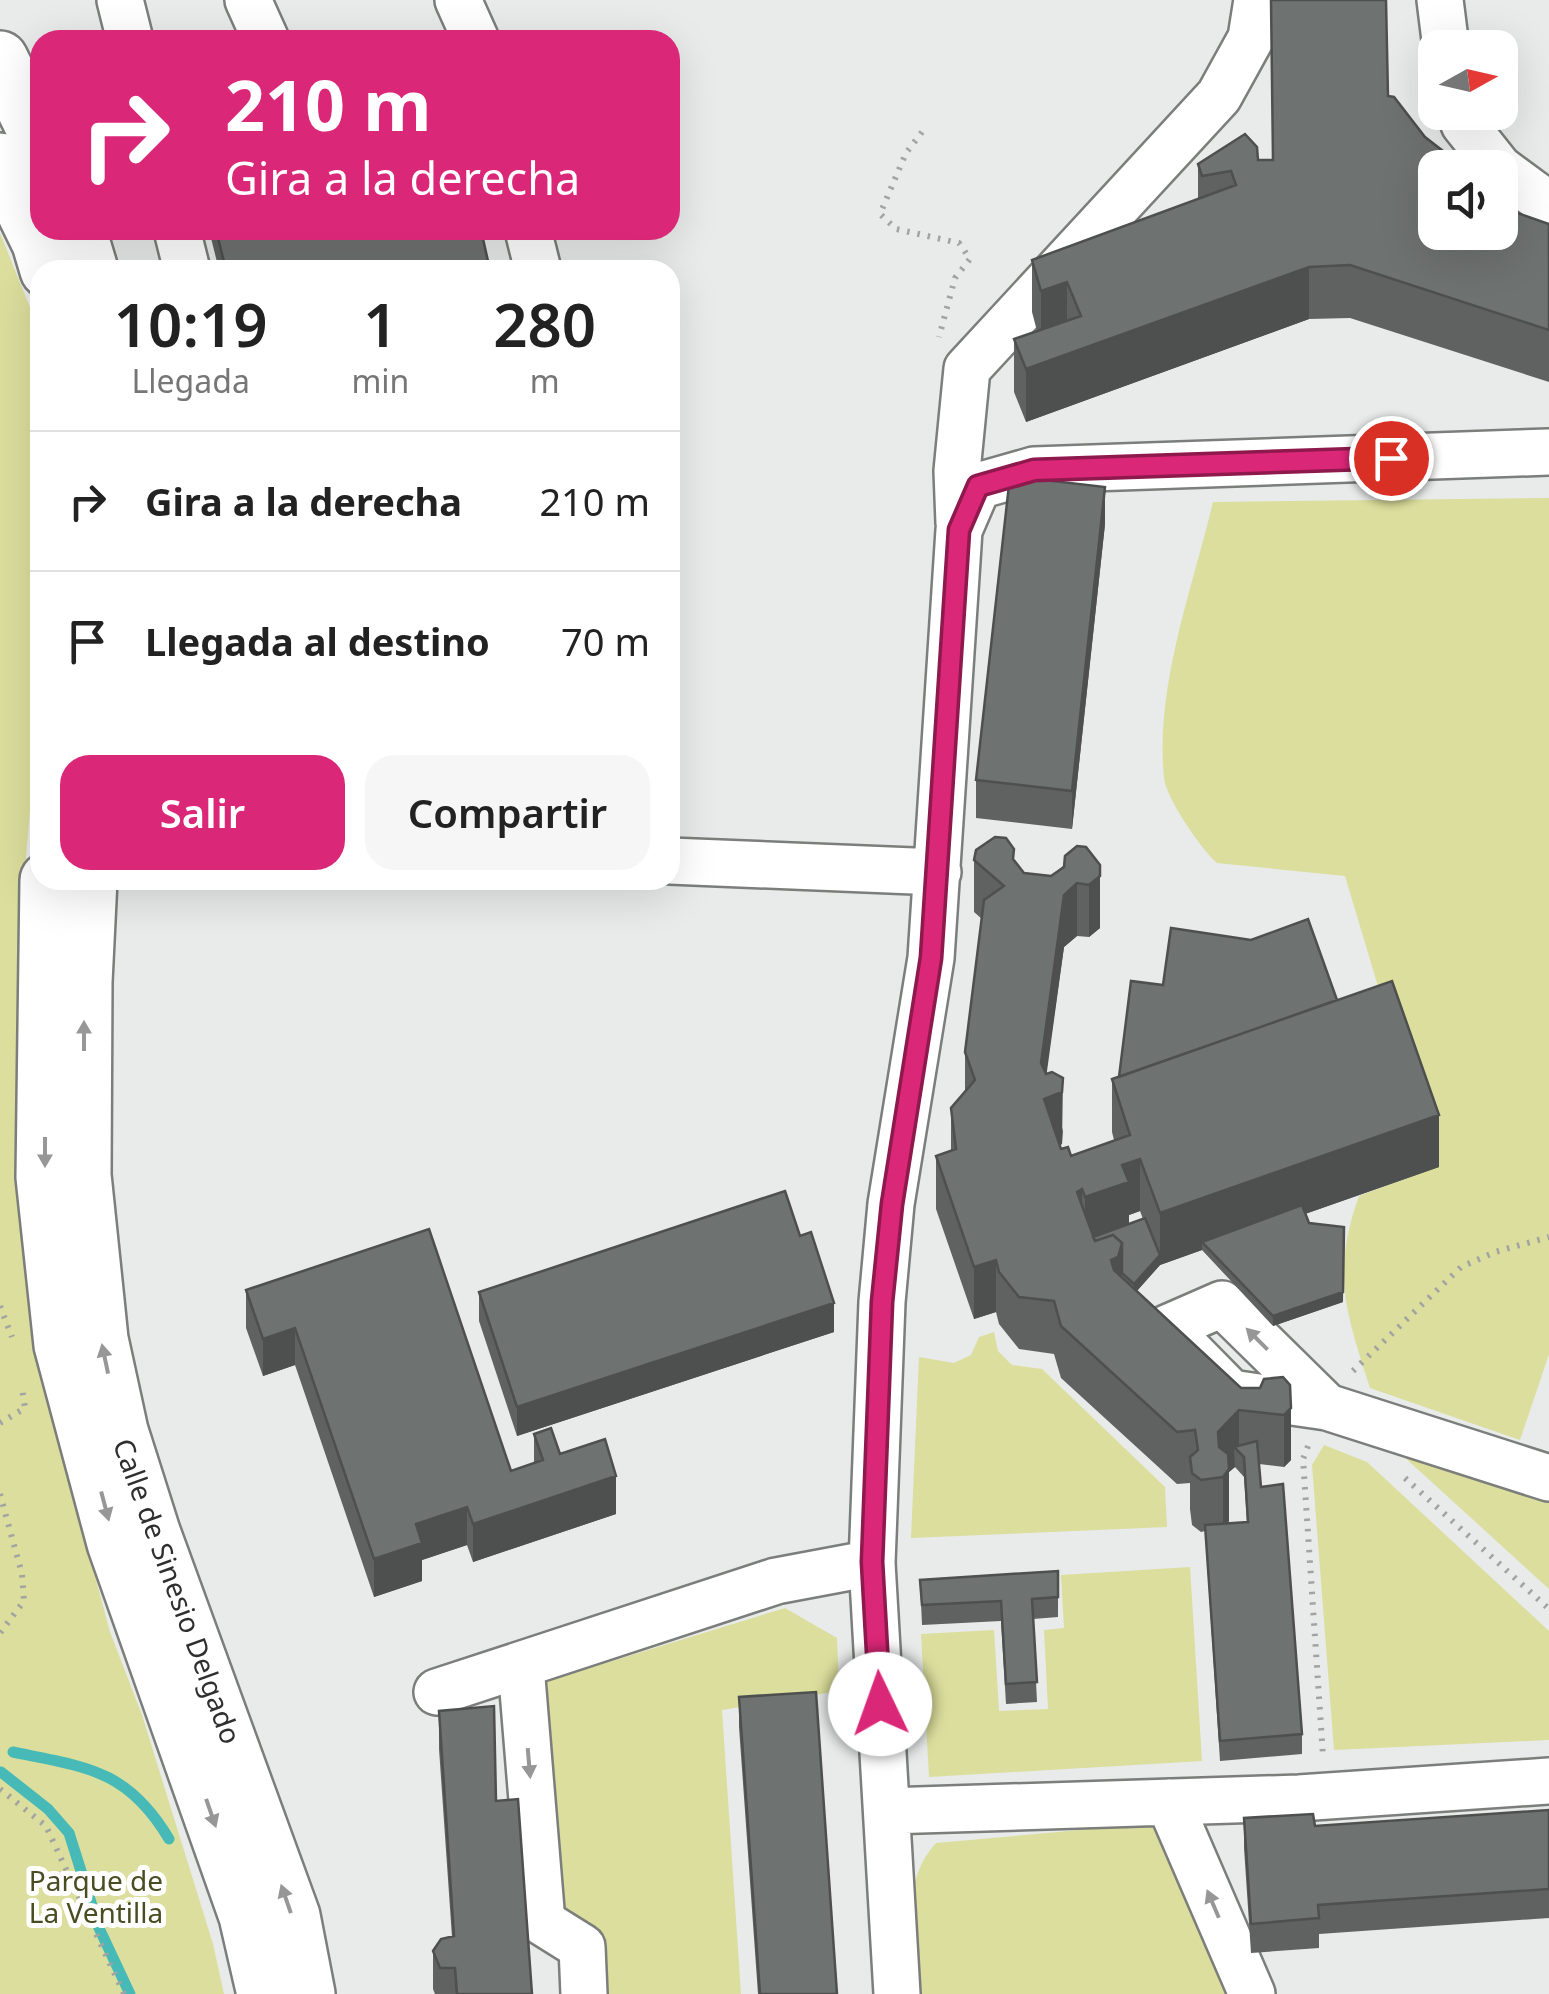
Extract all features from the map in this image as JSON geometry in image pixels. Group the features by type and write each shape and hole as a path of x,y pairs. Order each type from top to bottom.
{"main road":[{"path":"0,59 30,120"},
{"path":"0,161 30,223"},
{"name":"Calle de Sinesio Delgado","path":"48,890 44,1177 62,1346 116,1543 247,1916 265,1994"},
{"name":"Calle de Sinesio Delgado","path":"89,890 84,982 83,1175 100,1338 125,1448 286,1898 307,1994"}],"lane":[{"path":"120,0 128,30"},
{"path":"248,0 262,30"},
{"path":"458,0 472,30"},
{"path":"897,1994 872,1562 882,1302 892,1204 931,958 959,530 957,470 967,369 1220,96 1251,38 1256,0"},
{"path":"1440,0 1444,30"},
{"path":"1469,130 1485,150"},
{"path":"1518,182 1549,205"},
{"path":"959,530 978,486 1034,470 1549,452"},
{"path":"680,857 938,872"},
{"path":"1326,1407 1549,1478"},
{"path":"436,1692 776,1580 872,1562"},
{"path":"521,1666 542,1922 582,1947 584,1994"},
{"path":"887,1811 1169,1802 1549,1782"},
{"path":"1169,1802 1252,1994"}],"path":[{"path":"922,132 906,153 880,214 896,229 959,243 970,259 954,278 939,339"},
{"path":"1358,1365 1461,1268 1495,1252 1549,1237"},
{"path":"0,1306 16,1346"},
{"path":"0,1422 25,1408 20,1377"},
{"path":"1324,1766 1302,1459 1326,1407"},
{"path":"1396,1470 1549,1609"},
{"path":"0,1494 22,1574 24,1601 0,1633"},
{"path":"0,1789 46,1826 124,1994"}],"green space":[{"name":"Parque de La Ventilla","path":"0,233 30,307 30,811 17,962 20,1187 28,1296 53,1419 110,1632 142,1715 213,1944 224,1994 0,1994"},
{"path":"1549,498 1549,1354 1520,1440 1370,1388 1345,1293 1350,1224 1359,1196 1439,1166 1392,1033 1345,876 1217,863 1177,810 1166,787 1163,744 1177,639 1213,502"},
{"path":"994,1332 998,1351 1012,1365 1042,1369 1165,1487 1167,1527 911,1538 919,1357 954,1363 971,1355 979,1337"},
{"path":"1324,1445 1367,1462 1549,1631 1549,1740 1334,1750 1312,1465"},
{"path":"1401,1454 1549,1503 1549,1589"},
{"path":"1190,1567 1202,1761 929,1777 921,1634 994,1630 999,1711 1048,1709 1044,1630 1064,1628 1061,1575"},
{"path":"785,1608 837,1638 839,1691 722,1710 741,1994 602,1994 565,1916 547,1681"},
{"path":"1170,1822 1249,1994 918,1994 912,1935 913,1895 924,1859 936,1843"}],"building":[{"path":"1271,0 1386,0 1388,96 1394,97 1418,130 1442,150 1418,150 1418,250 1518,250 1518,213 1549,224 1549,330 1350,265 1309,267 1026,369 1014,339 1081,316 1067,282 1041,291 1032,260 1236,185 1231,171 1202,176 1198,164 1245,134 1257,147 1258,160 1273,160"},
{"path":"218,240 483,240 488,260 224,260"},
{"path":"1010,476 1105,487 1072,791 976,780"},
{"path":"995,837 1006,838 1014,849 1013,859 1024,873 1051,876 1064,867 1065,856 1077,846 1086,847 1100,865 1100,876 1089,885 1077,883 1064,895 1041,1063 1046,1074 1052,1072 1063,1078 1062,1092 1044,1099 1061,1149 1068,1147 1071,1156 1130,1135 1112,1079 1392,981 1439,1115 1160,1213 1140,1159 1122,1165 1129,1182 1085,1197 1082,1189 1077,1192 1095,1241 1113,1235 1122,1243 1118,1257 1111,1260 1114,1270 1241,1388 1260,1388 1264,1379 1283,1377 1290,1385 1291,1408 1284,1415 1239,1410 1218,1432 1219,1447 1228,1454 1229,1469 1223,1477 1201,1480 1192,1473 1190,1457 1198,1450 1195,1430 1177,1432 1061,1326 1054,1301 1019,1297 999,1272 996,1260 974,1267 936,1156 956,1149 951,1108 975,1080 965,1052 984,900 1004,886 974,860 976,850"},
{"path":"1308,919 1337,1000 1119,1077 1131,981 1163,985 1171,928 1251,940"},
{"path":"785,1191 800,1236 811,1232 834,1303 517,1407 479,1292"},
{"path":"1302,1205 1309,1223 1344,1227 1343,1292 1273,1316 1202,1242"},
{"path":"1145,1218 1160,1255 1134,1284 1122,1273 1122,1243 1113,1235 1095,1241 1093,1237"},
{"path":"429,1229 511,1471 543,1460 534,1434 551,1428 560,1454 605,1439 616,1476 473,1524 467,1507 416,1524 422,1543 374,1559 295,1328 263,1339 246,1290"},
{"path":"1257,1441 1261,1487 1283,1484 1302,1734 1220,1741 1205,1525 1248,1522 1244,1457 1234,1447"},
{"path":"1058,1571 1058,1597 1032,1599 1037,1682 1006,1684 1001,1601 922,1605 920,1580"},
{"path":"816,1692 837,1994 760,1994 739,1697"},
{"path":"494,1706 496,1801 518,1799 532,1994 457,1994 455,1968 440,1968 433,1951 441,1939 454,1936 439,1711"},
{"path":"1549,1810 1549,1889 1318,1905 1319,1918 1251,1924 1244,1818 1313,1814 1315,1826"}],"waterway":[{"path":"13,1752 84,1768 121,1785 138,1798 169,1839"},
{"path":"1,1772 48,1809 69,1833 99,1928 130,1994"}],"route":[{"path":"880,1704 872,1562 882,1302 892,1204 931,958 959,530 978,486 1034,470 1391,458"}]}
